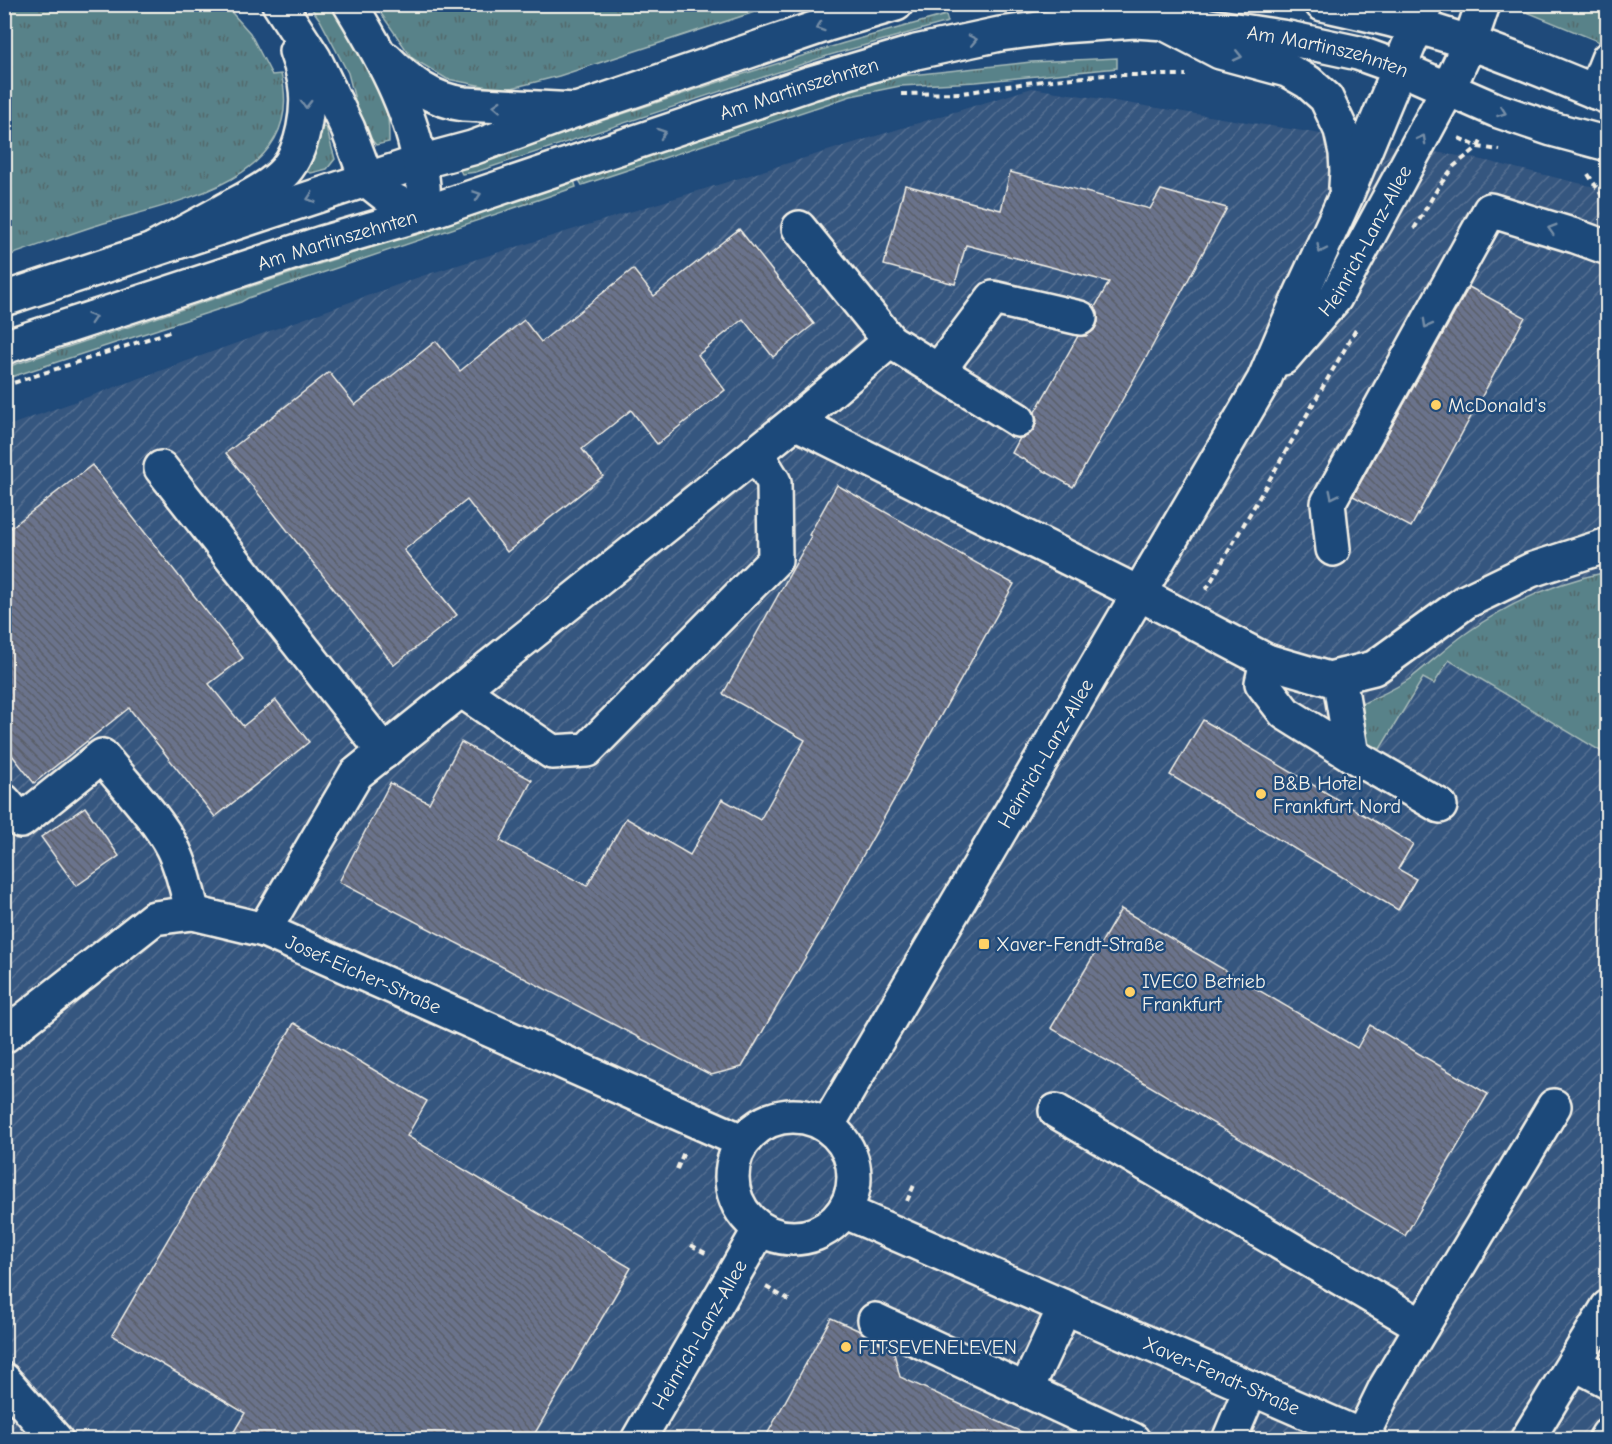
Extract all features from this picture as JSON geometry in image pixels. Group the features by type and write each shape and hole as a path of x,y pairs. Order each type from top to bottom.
{"main road":[{"path":"280,6 314,58 348,129 367,180 390,199 422,214 423,189 420,162 403,104 379,52 350,4"},
{"path":"4,299 420,162 472,148 828,24 896,4"},
{"path":"1322,4 1422,16 1470,42 1531,64 1601,94 1608,59"},
{"path":"1470,42 1483,4"},
{"path":"153,249 246,199 267,185 285,171 297,152 306,110 305,84 300,62 280,6"},
{"name":"Heinrich-Lanz-Allee","path":"827,1126 1264,380 1346,196 1422,16"},
{"name":"Am Martinszehnten","path":"4,347 322,243 422,214 811,83 916,52 1000,34 1061,26 1135,21 1210,26 1288,38 1358,53 1400,68 1496,110 1552,129 1608,144"},
{"name":"Heinrich-Lanz-Allee","path":"1166,24 1220,52 1287,70 1308,82 1326,98 1341,130 1346,153 1346,196"},
{"name":"Heinrich-Lanz-Allee","path":"1264,380 1335,297 1449,89 1470,42"},
{"path":"379,52 403,76 424,91 447,102 576,110"},
{"path":"1333,549 1328,502 1490,210 1608,248"},
{"path":"799,228 890,341 1018,420"},
{"path":"938,371 993,298 1080,318"},
{"path":"264,930 356,774 795,422 890,341"},
{"path":"795,422 1138,593 1267,661 1329,679 1374,668 1465,602 1531,570 1608,545"},
{"path":"461,690 552,752 586,750 775,560 774,482 756,453"},
{"path":"161,468 384,752"},
{"path":"1267,661 1262,683 1285,713 1440,806"},
{"path":"1339,676 1352,755"},
{"path":"4,801 21,821 102,756 153,819 172,848 182,873 193,913"},
{"name":"Josef-Eicher-Straße","path":"4,1036 154,918 193,913 264,930 742,1142"},
{"path":"1366,1438 1386,1387 1554,1106"},
{"path":"1056,1111 1422,1326"},
{"path":"782,1116 809,1117 827,1126 845,1144 854,1169 852,1192 844,1211 827,1227 801,1238 783,1237 760,1229 747,1218 733,1194 732,1165 742,1142 759,1125 782,1116"},
{"name":"Xaver-Fendt-Straße","path":"844,1211 1366,1438"},
{"name":"Heinrich-Lanz-Allee","path":"638,1440 760,1229"},
{"path":"1026,1390 1065,1307"},
{"path":"1527,1440 1606,1313"},
{"path":"875,1320 1133,1440"},
{"path":"1574,1363 1608,1381"},
{"path":"4,1380 56,1440"},
{"path":"1229,1440 1251,1388"},
{"path":"1605,1440 1608,1435"}],"path":[{"path":"900,94 963,93 1033,82 1105,75 1194,75"},
{"path":"1409,238 1439,186 1454,166 1478,147"},
{"path":"1586,171 1608,205"},
{"path":"1189,620 1361,321"},
{"path":"4,386 179,329"}],"shaded area":[{"path":"1032,88 1478,159 1607,190 1607,1439 5,1440 5,427 422,276"}],"green space":[{"path":"1518,4 1607,5 1607,45 1517,8"},
{"path":"4,5 225,5 250,33 272,75 281,74 284,110 275,138 256,161 230,180 199,194 5,257"},
{"path":"309,5 333,5 358,46 373,73 384,103 388,118 389,142 376,145 367,134 359,115 348,73 320,20"},
{"path":"375,5 776,5 559,76 504,90 447,79 412,58"},
{"path":"946,15 948,22 830,55 476,172 462,174 459,168 734,77"},
{"path":"1117,58 1117,68 976,82 900,86 851,96 582,185 579,180 844,90 902,76 1031,62"},
{"path":"326,127 335,159 327,169 311,173 297,168 316,128"},
{"path":"574,180 576,187 241,302 5,379 4,368"},
{"path":"1607,572 1607,755 1449,660 1434,684 1423,678 1380,749 1366,743 1362,704 1405,682 1465,634 1498,613 1551,588"}],"building":[{"path":"1010,172 1150,209 1161,190 1227,208 1073,487 1012,453 1020,438 1027,436 1034,429 1037,421 1035,412 1078,336 1086,336 1094,330 1098,322 1095,307 1109,282 966,245 955,284 884,265 905,185 1001,210"},
{"path":"739,229 814,324 773,357 743,319 698,355 725,390 657,444 631,410 582,449 603,476 507,552 467,500 404,550 457,615 394,665 226,453 329,372 355,405 436,341 460,371 524,320 541,342 633,269 654,296"},
{"name":"McDonald's","path":"1469,287 1525,317 1411,527 1353,496"},
{"path":"92,465 243,658 209,684 243,726 276,700 309,742 215,817 129,708 34,783 4,745 4,533"},
{"path":"837,485 1014,584 822,929 742,1067 711,1075 339,882 390,783 429,803 461,742 532,780 500,841 587,886 626,818 690,855 722,799 760,820 805,740 723,694"},
{"path":"1203,720 1413,844 1398,869 1416,879 1398,910 1170,775"},
{"path":"85,807 119,856 76,886 41,837"},
{"path":"1121,909 1357,1048 1370,1025 1488,1094 1405,1236 1051,1028"},
{"path":"294,1023 427,1101 407,1136 631,1268 531,1440 229,1440 245,1413 112,1335"},
{"path":"831,1318 893,1349 900,1377 1039,1440 764,1440"}],"place":[{"name":"McDonald's","path":"1436,405"},
{"name":"B&B Hotel Frankfurt Nord","path":"1261,794"},
{"name":"Xaver-Fendt-Straße","path":"984,944"},
{"name":"IVECO Betrieb Frankfurt","path":"1130,992"},
{"name":"FITSEVENELEVEN","path":"846,1347"}]}
